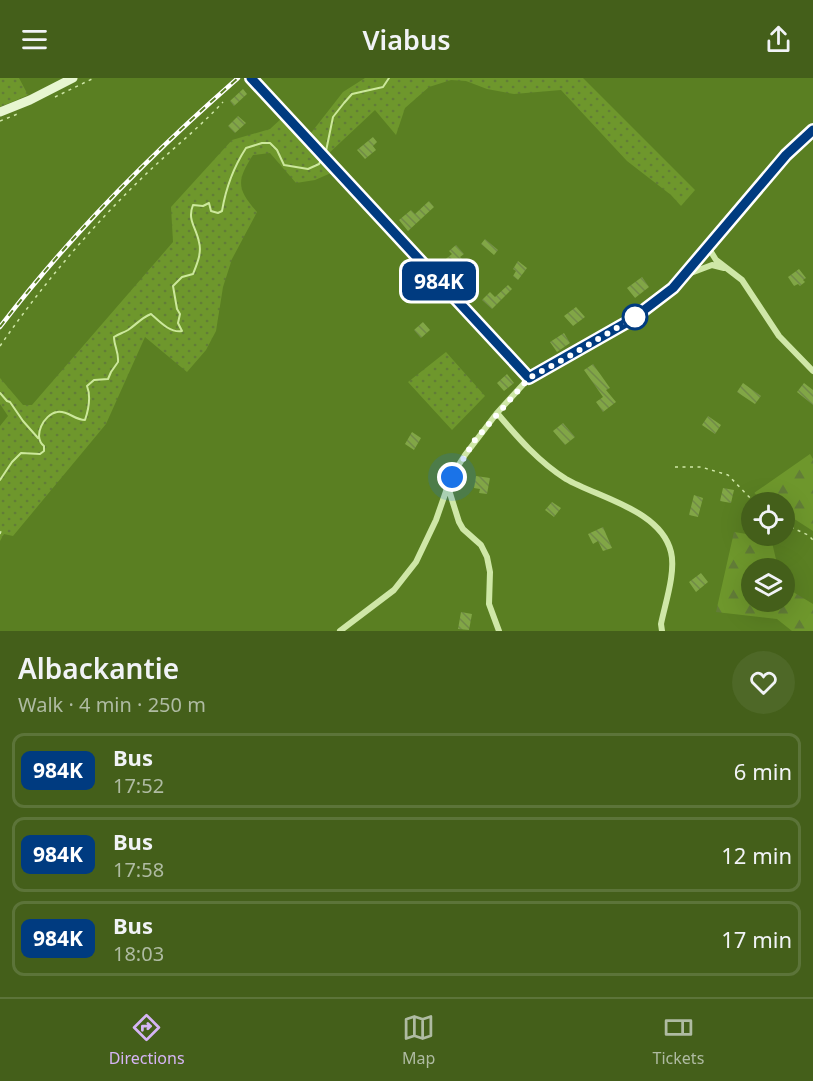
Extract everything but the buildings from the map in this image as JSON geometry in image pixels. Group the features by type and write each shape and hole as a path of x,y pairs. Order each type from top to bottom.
{"street":[{"path":"0,112 30,100 72,78"},
{"path":"251,78 529,378"},
{"path":"340,631 394,590 416,562 436,520 448,486 465,455 497,413 529,378 639,315 673,288 786,155 813,130"},
{"path":"708,247 717,260 742,280 779,336 813,371"},
{"path":"686,275 712,265 727,269"},
{"path":"497,413 539,459 567,479 644,517 662,531 671,552 672,570 661,624 662,631"},
{"path":"448,486 459,522 463,529 481,545 487,557 490,572 489,604 499,631"}],"path":[{"path":"0,346 48,281 86,236 147,173 223,102"},
{"path":"675,467 701,467 728,475 744,492"},
{"path":"0,534 2,528"},
{"path":"795,529 813,540"}],"green space":[{"path":"0,78 19,78 28,95 0,107"},
{"path":"365,78 583,78 695,190 681,206 671,195 627,161 561,90 514,94 487,89 466,81 451,80 429,87 405,108 396,135 375,110 327,155 311,133 343,92"},
{"path":"282,118 331,173 315,180 296,183 270,153 253,155 244,172 241,185 242,191 257,212 232,259 223,287 216,331 206,350 187,372 145,337 106,424 13,536 4,534 0,541 0,426 8,416 0,404 0,378 23,405 32,405 173,242 171,207 232,140 270,129"},
{"path":"446,352 485,396 452,430 408,382"},
{"path":"810,454 813,459 813,531 795,519 795,492 755,492"},
{"path":"734,532 741,533 741,546 773,546 776,558 741,558 741,612 795,612 795,593 813,604 813,631 792,631 777,619 716,612"}],"waterway":[{"path":"0,480 21,453 40,454 44,451 39,432 44,421 52,414 64,412 85,420 89,399 87,386 94,380 108,379 118,362 114,337 151,314 169,329 182,331 178,323 180,314 173,286 182,277 193,274 199,258 200,246 191,210 193,205 203,206 209,203 211,211 218,213 222,211 231,178 246,148 270,143 277,150 284,165 308,169 319,164 326,151 333,117 344,103 352,94 383,87 389,78"},
{"path":"0,393 10,402 38,438"}],"railway":[{"path":"0,327 54,260 113,196 238,78"}],"bus line":[{"name":"984K","path":"251,78 529,378 631,320 673,288 786,155 813,130"}],"route":[{"path":"452,477 475,440 529,378 635,317"}]}
